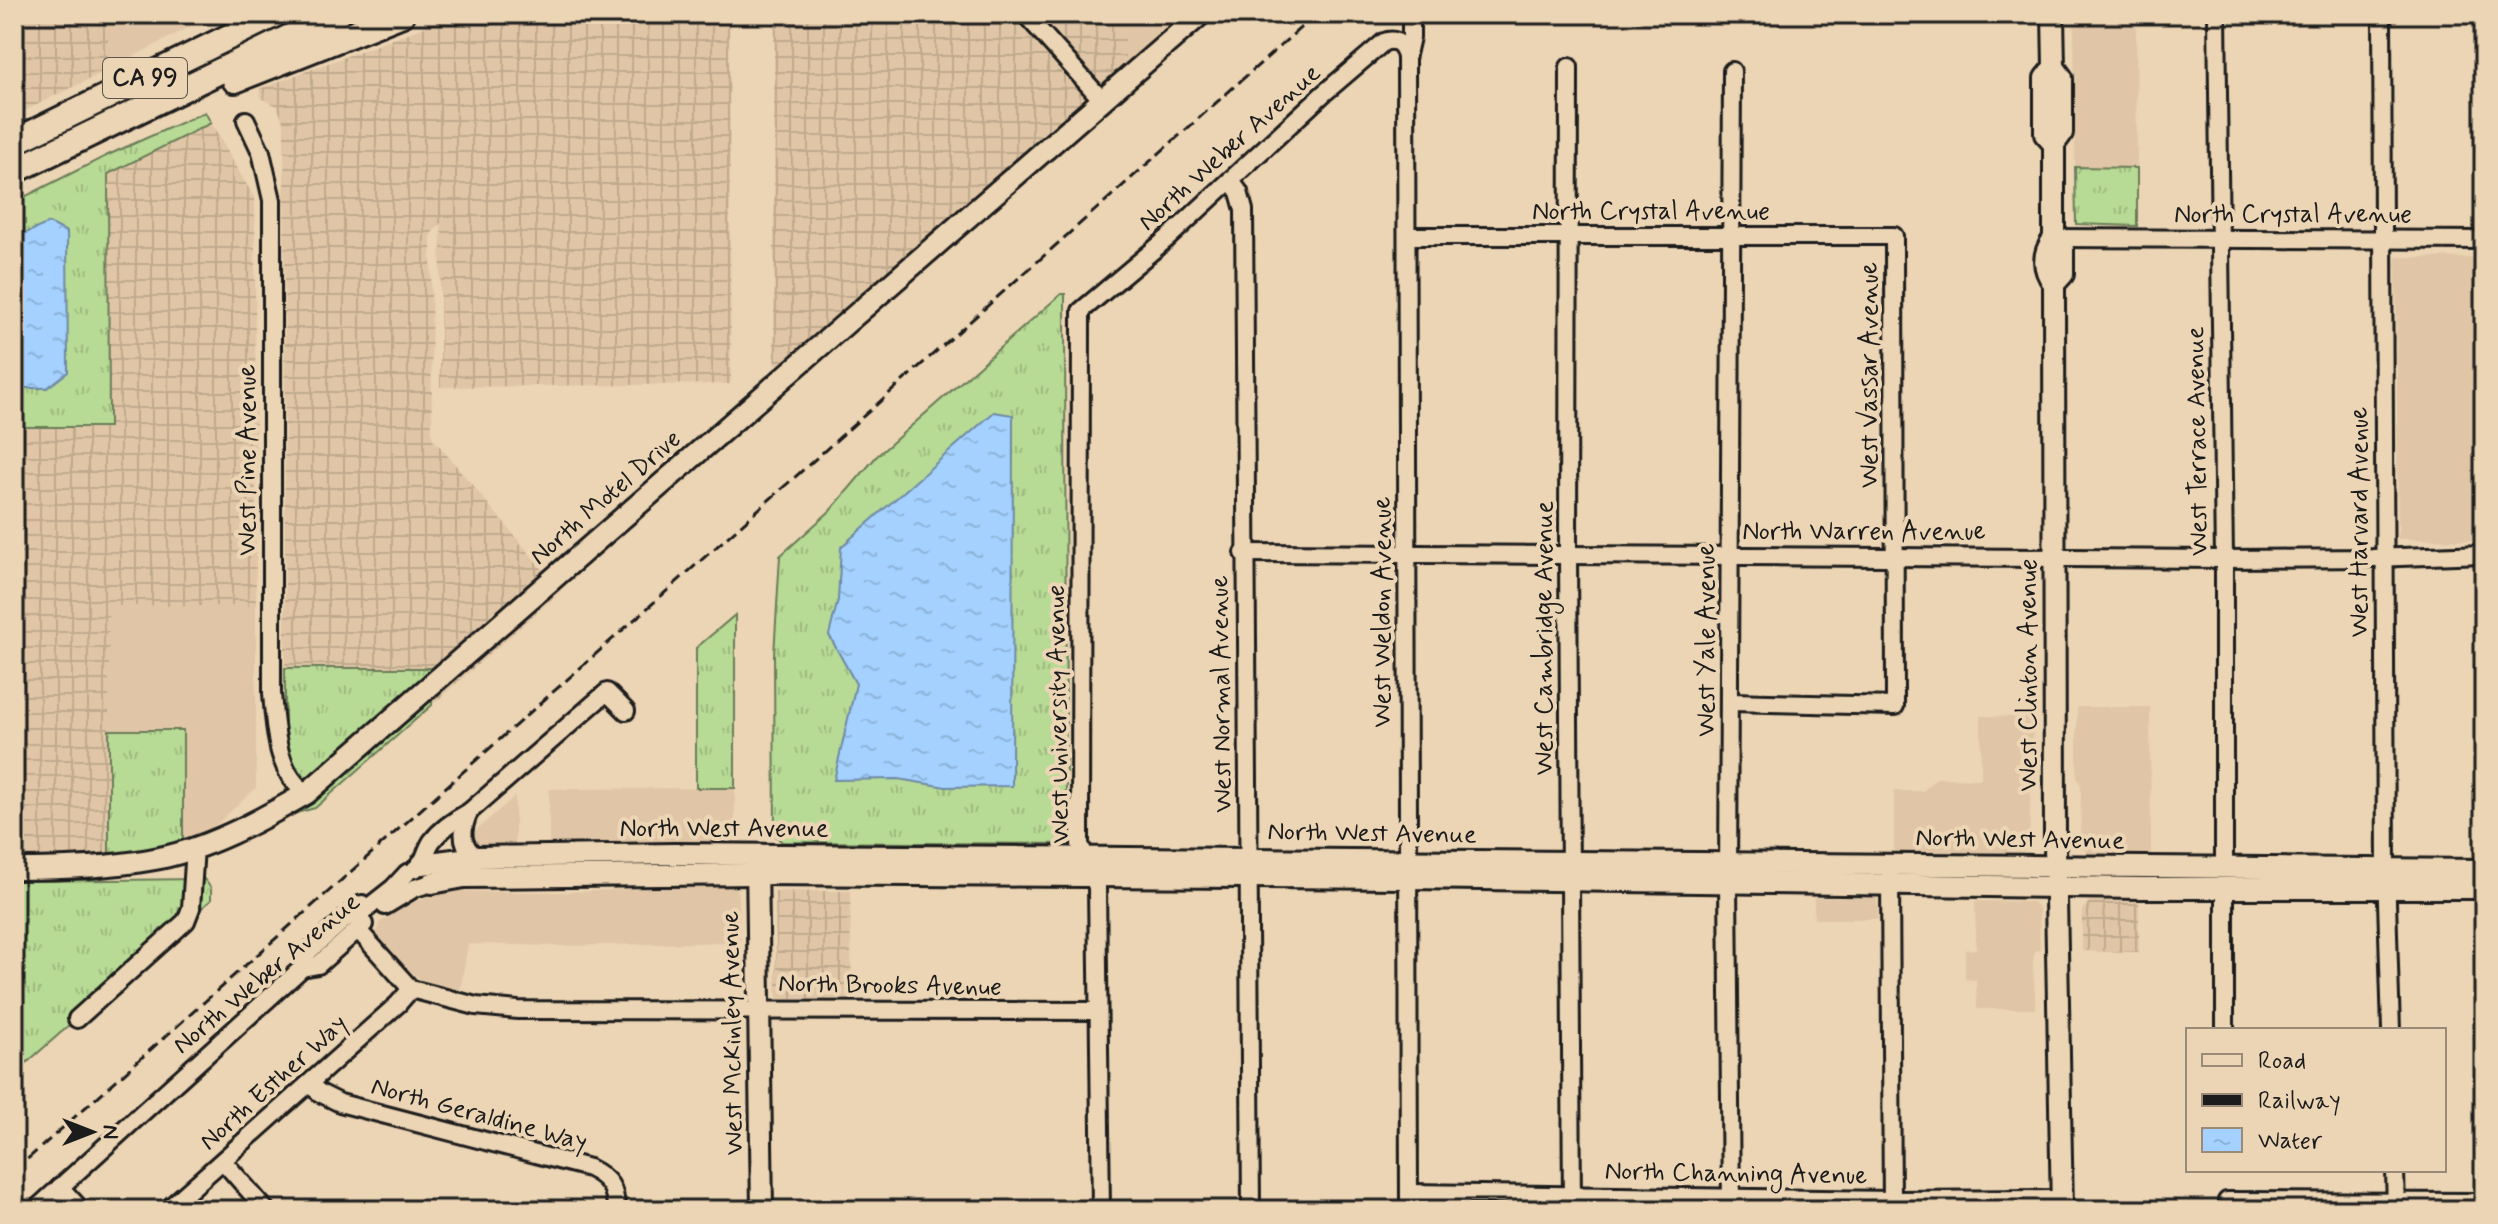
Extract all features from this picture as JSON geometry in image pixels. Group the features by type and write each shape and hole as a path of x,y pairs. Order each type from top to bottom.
{"highway":[{"path":"14,129 141,67 274,14"},
{"name":"CA 99","path":"14,142 274,14"},
{"name":"CA 99","path":"14,171 337,14"},
{"path":"106,128 402,14"}],"main road":[{"name":"North Motel Drive","path":"195,847 257,822 307,793 1201,14"},
{"name":"West Clinton Avenue","path":"2053,14 2054,67 2062,78 2062,133 2054,144 2054,238 2046,249 2046,274 2054,284 2055,877 2062,1205"},
{"path":"14,869 150,860 195,847"},
{"name":"North West Avenue","path":"415,869 477,857 645,854 757,864 1093,876 1248,868 2387,878 2484,870"},
{"path":"568,876 572,865 609,863 645,854"},
{"path":"500,876 517,868 546,867 553,856"},
{"name":"North West Avenue","path":"432,883 450,878 568,876 757,864 1086,856 1248,868"},
{"name":"West McKinley Avenue","path":"757,864 762,1210"},
{"name":"North West Avenue","path":"2387,878 2484,888"}],"street":[{"path":"1025,14 1102,100"},
{"name":"West Weldon Avenue","path":"1409,1202 1406,59 1411,37 1411,14"},
{"name":"West Terrace Avenue","path":"2217,14 2224,559 2225,1028"},
{"name":"West Harvard Avenue","path":"2382,14 2387,878 2391,1028"},
{"name":"North Weber Avenue","path":"1081,311 1384,42 1398,42 1404,49 1406,59"},
{"name":"West Cambridge Avenue","path":"1569,67 1572,1203"},
{"name":"West Yale Avenue","path":"1731,1204 1728,872 1732,71"},
{"name":"West Pine Avenue","path":"246,120 261,152 272,200 274,719 281,753 293,785 307,793"},
{"name":"West Normal Avenue","path":"1231,181 1239,192 1244,210 1244,553 1251,1210"},
{"name":"North Crystal Avenue","path":"1407,236 1894,236"},
{"name":"West Vassar Avenue","path":"1731,702 1895,706 1894,236"},
{"name":"North Crystal Avenue","path":"2054,238 2484,240"},
{"name":"West University Avenue","path":"1081,311 1080,844 1097,887 1101,1210"},
{"name":"North Warren Avenue","path":"1244,553 2224,559 2484,554"},
{"path":"411,989 358,930 360,914 415,869 432,842 456,820 607,692 626,711"},
{"path":"469,812 463,840 469,852 477,857"},
{"path":"77,1019 186,921 191,908 195,847"},
{"name":"North West Avenue","path":"302,968 308,952 371,896 415,869"},
{"path":"1890,874 1892,1205"},
{"name":"North Weber Avenue","path":"35,1210 302,968 318,965 398,897 432,883"},
{"name":"North Brooks Avenue","path":"411,989 476,1006 518,1010 1098,1011"},
{"name":"North Esther Way","path":"167,1210 411,989"},
{"name":"North Geraldine Way","path":"309,1084 340,1103 589,1168 602,1174 611,1184 616,1210"},
{"path":"223,1161 266,1210"},
{"path":"2395,1172 2396,1206"},
{"path":"60,1187 81,1210"},
{"name":"North Channing Avenue","path":"1409,1202 2062,1205"},
{"path":"2227,1206 2396,1206 2484,1202"}],"shaded area":[{"path":"14,14 108,14 108,70 14,116"},
{"path":"108,14 214,14 108,70"},
{"path":"459,14 729,14 731,384 440,387 441,223 431,234 432,437 561,591 432,705 432,668 285,668 284,124 277,106 261,98 259,89"},
{"path":"774,14 1125,14 1125,92 821,361 780,368 774,361"},
{"path":"1125,14 1213,14 1125,92"},
{"path":"2074,14 2136,14 2137,168 2075,167"},
{"path":"211,123 255,199 256,606 109,606 109,855 14,856 14,427 108,427 108,174"},
{"path":"2396,257 2484,258 2484,540 2398,539"},
{"path":"109,606 256,606 256,788 183,855 183,730 109,730"},
{"path":"2077,707 2150,707 2151,856 2091,856 2080,846"},
{"path":"1981,716 2033,717 2029,846 2022,853 1894,852 1894,791 1923,791 1936,778 1981,779"},
{"path":"735,788 735,835 729,842 549,844 549,789"},
{"path":"515,796 515,846 477,847 472,838 475,831"},
{"path":"730,886 737,889 739,896 740,942 562,946 468,944 460,992 420,979 378,937 377,931 379,923 403,907 449,891 561,892"},
{"path":"775,891 850,891 852,999 777,999"},
{"path":"1814,898 1877,898 1878,919 1814,919"},
{"path":"1975,901 2033,902 2039,908 2040,950 2034,951 2033,968 2036,1009 1977,1009 1976,980 1965,979 1965,950 1976,949"},
{"path":"2090,901 2139,902 2139,952 2082,951 2082,910"}],"green space":[{"path":"205,112 211,123 108,174 109,427 14,427 14,202 108,155"},
{"path":"2075,167 2137,168 2137,226 2076,224"},
{"path":"1061,294 1065,294 1066,844 782,842 775,835 774,655 780,556 830,511 876,457"},
{"path":"735,615 735,788 696,788 696,648"},
{"path":"285,668 432,668 432,705 315,808 285,816"},
{"path":"109,730 183,730 183,855 109,855"},
{"path":"204,879 211,888 211,900 14,1074 14,881"}],"water":[{"path":"49,223 67,232 68,372 47,388 14,388 14,238"},
{"path":"994,412 1013,415 1012,786 946,787 898,779 834,780 856,684 829,635 838,600 841,547"}],"railway":[{"path":"14,1171 1316,14"}]}
